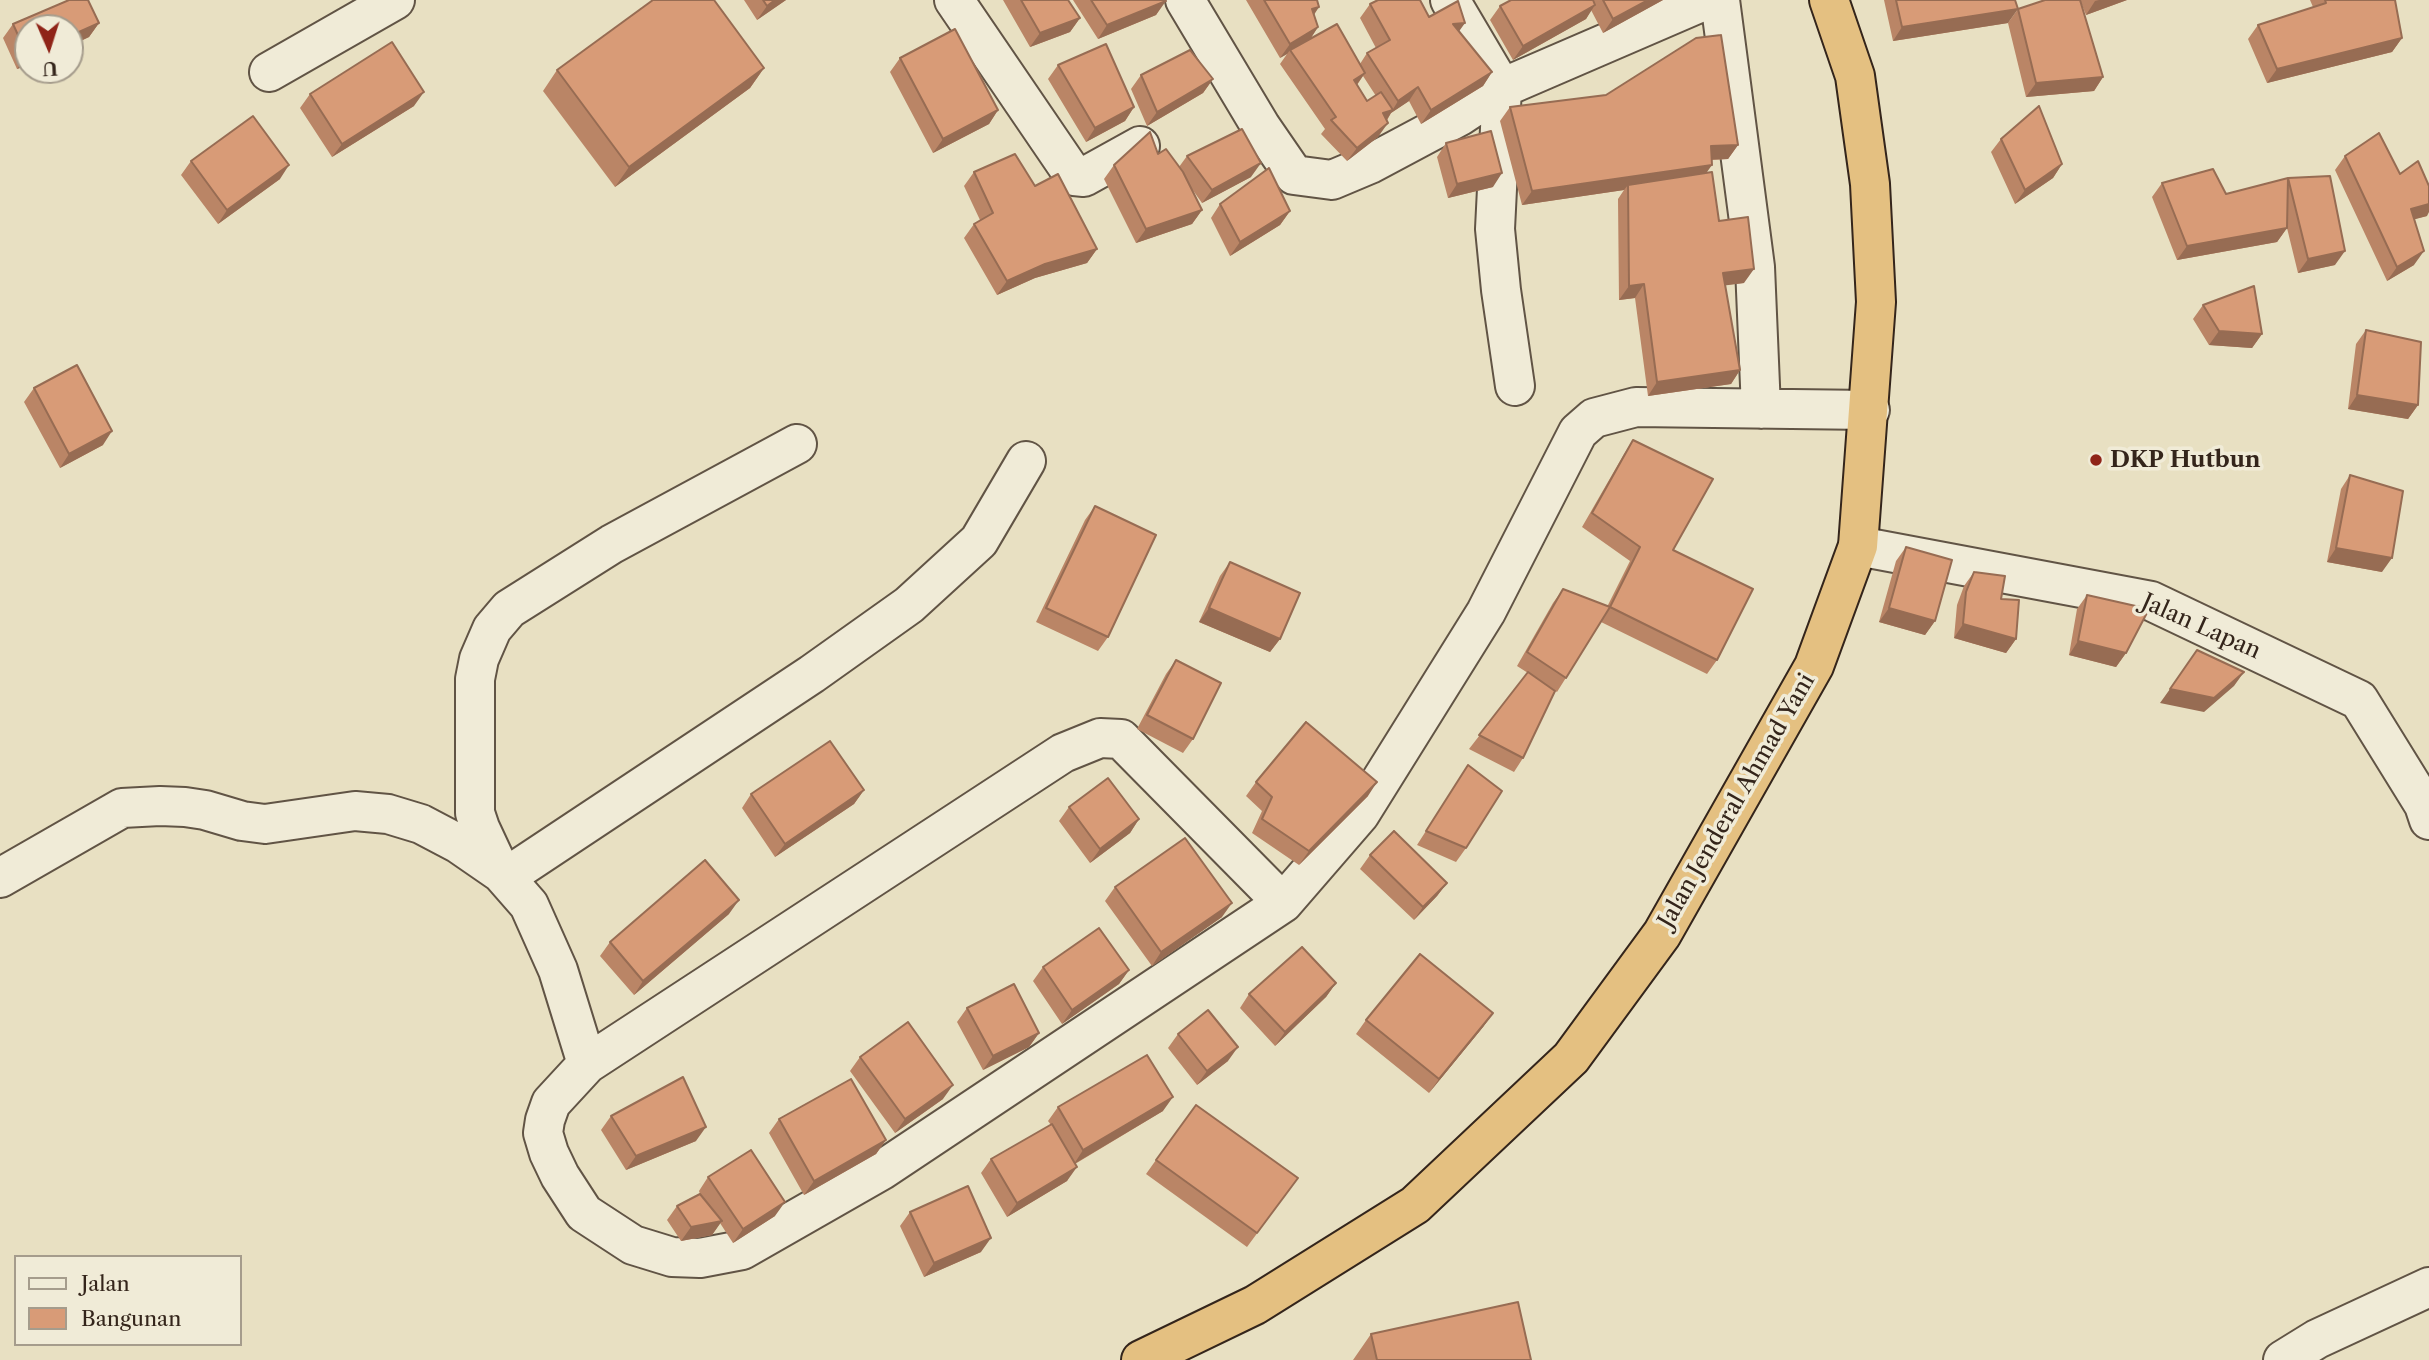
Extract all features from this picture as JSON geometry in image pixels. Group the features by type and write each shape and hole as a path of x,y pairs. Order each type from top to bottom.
{"highway":[{"name":"Jalan Jenderal Ahmad Yani","path":"1141,1360 1255,1305 1415,1205 1571,1058 1662,934 1814,666 1858,546 1876,302 1870,184 1855,76 1829,0"}],"street":[{"path":"268,72 395,0"},
{"path":"954,0 1074,176 1084,177 1140,146"},
{"path":"1185,0 1261,127 1294,175 1332,180 1370,164 1460,116 1502,88 1706,0"},
{"path":"1450,0 1502,88 1495,229 1515,386"},
{"path":"1720,0 1755,267 1761,409"},
{"path":"1283,903 1121,740 1100,738 1063,753 587,1064 551,1103 543,1133 549,1153 559,1176 584,1213 633,1245 672,1257 700,1258 742,1250 882,1170 1283,903 1360,814 1479,624 1578,432 1594,418 1636,407 1870,410"},
{"path":"587,1064 548,947 529,905 504,875 475,813 475,679 479,659 492,629 509,609 612,544 797,444"},
{"path":"504,875 812,674 909,605 979,541 1026,461"},
{"name":"Jalan Lapan","path":"1858,546 2151,601 2347,694 2359,700 2424,805 2429,820"},
{"path":"0,878 122,808 160,806 205,810 242,821 265,824 355,811 388,814 421,824 459,844 504,875"},
{"path":"2283,1360 2318,1339 2429,1287"}],"building":[{"path":"69,0 88,0 99,23 84,30 84,14 36,14"},
{"path":"653,0 714,0 764,68 629,167 557,70"},
{"path":"763,0 775,0 767,6"},
{"path":"1021,0 1068,0 1080,18 1040,33"},
{"path":"1091,0 1165,0 1166,1 1107,25"},
{"path":"1264,0 1317,0 1319,7 1312,9 1318,27 1290,44"},
{"path":"1378,0 1420,0 1429,17 1458,1 1465,23 1453,24 1492,72 1431,110 1418,87 1398,101 1367,53 1390,40 1370,4"},
{"path":"1511,0 1593,0 1595,5 1523,46 1500,6"},
{"path":"1603,0 1648,0 1613,19"},
{"path":"1896,0 2015,0 2018,9 1902,27"},
{"path":"2045,0 2080,0 2103,77 2036,83 2018,9"},
{"path":"2325,0 2395,0 2402,38 2277,69 2258,25 2326,3"},
{"path":"1337,24 1365,73 1354,80 1367,101 1381,92 1393,110 1383,113 1388,123 1357,148 1331,120 1336,117 1290,50"},
{"path":"955,29 998,110 943,139 900,58"},
{"path":"1721,35 1738,145 1711,146 1712,165 1532,191 1510,107 1606,95 1696,38"},
{"path":"392,42 424,92 342,144 310,94"},
{"path":"1106,44 1134,107 1095,128 1058,65"},
{"path":"1190,50 1213,79 1157,112 1141,75"},
{"path":"2039,106 2062,164 2025,190 2001,139"},
{"path":"253,116 289,165 227,210 191,161"},
{"path":"1242,129 1261,163 1212,190 1187,156"},
{"path":"1491,131 1502,173 1457,184 1446,143"},
{"path":"1150,132 1158,154 1166,149 1183,172 1202,210 1146,229 1114,165"},
{"path":"2379,133 2400,174 2418,161 2429,186 2429,204 2411,209 2424,251 2397,267 2345,156"},
{"path":"1015,154 1035,186 1058,174 1097,249 1045,264 1007,281 974,224 993,213 974,172"},
{"path":"1269,168 1290,211 1240,242 1220,204"},
{"path":"2213,169 2226,194 2288,178 2287,228 2187,246 2162,183"},
{"path":"1712,172 1719,221 1748,217 1754,269 1723,273 1740,370 1657,382 1644,284 1629,286 1628,185"},
{"path":"2330,176 2345,251 2308,259 2288,178"},
{"path":"2254,286 2262,334 2219,331 2203,305"},
{"path":"2366,330 2421,342 2418,405 2357,395"},
{"path":"77,365 112,431 69,454 34,388"},
{"path":"1633,440 1713,479 1673,550 1753,589 1717,660 1610,607 1640,547 1592,513"},
{"path":"2350,475 2403,491 2392,558 2336,548"},
{"path":"1095,506 1156,535 1108,637 1046,608"},
{"path":"1906,547 1952,560 1935,621 1889,608"},
{"path":"1230,562 1300,593 1280,639 1209,608"},
{"path":"1974,572 2005,576 2001,599 2019,600 2016,639 1963,624 1966,592"},
{"path":"1563,589 1610,607 1566,678 1527,652"},
{"path":"2087,595 2149,609 2126,653 2078,641"},
{"path":"2197,650 2244,672 2214,698 2170,689"},
{"path":"1176,660 1221,683 1193,739 1147,715"},
{"path":"1528,672 1555,691 1523,758 1479,735"},
{"path":"1306,722 1377,782 1309,851 1262,819 1272,797 1256,782"},
{"path":"830,741 864,790 785,844 751,794"},
{"path":"1468,765 1502,791 1466,848 1426,831"},
{"path":"1108,778 1139,819 1100,849 1069,807"},
{"path":"1394,831 1447,883 1423,907 1370,855"},
{"path":"1185,838 1232,903 1161,952 1115,887"},
{"path":"705,860 739,900 643,981 610,942"},
{"path":"1099,928 1129,970 1072,1010 1043,967"},
{"path":"1302,947 1336,983 1285,1032 1249,994"},
{"path":"1420,954 1493,1013 1439,1079 1366,1020"},
{"path":"1014,984 1039,1033 993,1056 967,1008"},
{"path":"1208,1010 1238,1047 1207,1071 1178,1034"},
{"path":"908,1022 953,1085 905,1119 860,1057"},
{"path":"1147,1055 1173,1097 1083,1150 1058,1107"},
{"path":"683,1077 706,1127 636,1156 611,1116"},
{"path":"851,1079 886,1140 814,1181 779,1119"},
{"path":"1196,1105 1298,1178 1257,1233 1156,1160"},
{"path":"1052,1124 1077,1167 1017,1203 991,1159"},
{"path":"751,1150 785,1202 743,1229 708,1177"},
{"path":"968,1186 991,1238 934,1263 910,1212"},
{"path":"700,1194 722,1221 691,1227 677,1206"},
{"path":"1518,1302 1531,1360 1377,1360 1371,1334"}],"place":[{"name":"DKP Hutbun","path":"2096,460"}]}
